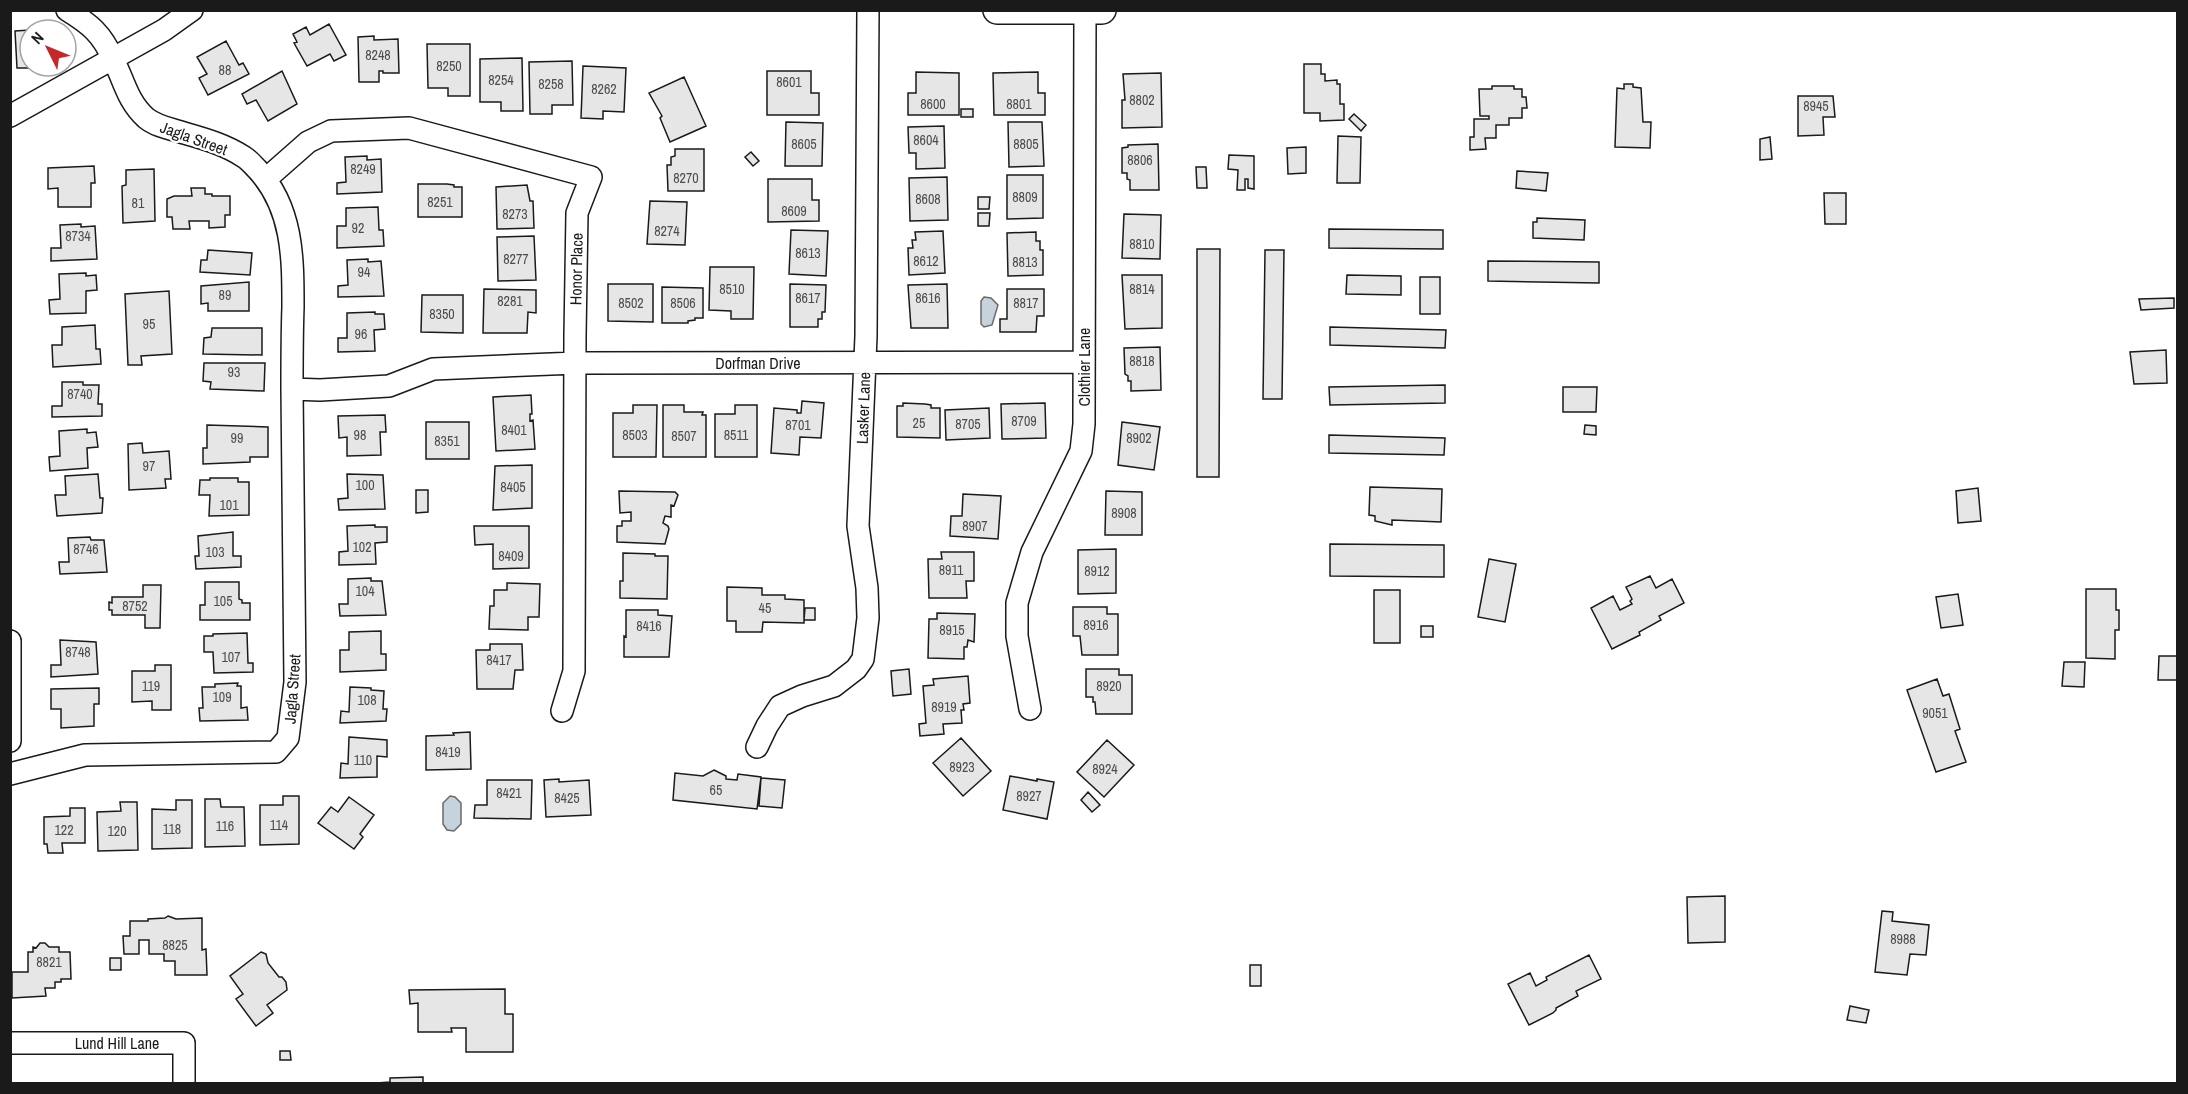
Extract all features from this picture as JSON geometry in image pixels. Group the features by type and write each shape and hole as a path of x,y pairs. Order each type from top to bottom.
{"main road":[{"path":"997,10 1102,10"}],"street":[{"name":"Jagla Street","path":"10,774 86,754 276,752 288,738 295,682 293,258 288,227 280,203 266,179 245,158 211,141 162,127 147,119 136,107 123,86 114,59 99,35 87,22 67,10"},
{"path":"10,116 164,30 192,10"},
{"name":"Lasker Lane","path":"757,747 780,706 834,686 856,669 863,659 868,618 867,588 858,526 865,363 868,10"},
{"name":"Clothier Lane","path":"1030,709 1017,636 1017,603 1032,552 1081,452 1084,424 1085,11"},
{"name":"Honor Place","path":"266,179 308,142 331,131 409,128 591,177 577,213 574,671 562,711"},
{"name":"Dorfman Drive","path":"292,389 320,390 389,386 433,369 576,363 1084,362"},
{"path":"10,641 10,741"},
{"name":"Lund Hill Lane","path":"10,1043 184,1043 184,1083"}],"shaded area":[{"path":"984,297 991,298 998,305 992,325 984,327 981,324 981,301"},
{"path":"450,796 455,797 461,803 461,824 454,831 447,830 443,824 443,803"}],"building":[{"path":"329,24 346,55 334,61 330,54 307,66 294,43 297,42 293,34 306,27 310,35"},
{"path":"15,31 18,31 18,68 17,68"},
{"path":"374,36 374,40 398,39 399,73 379,71 379,82 359,82 358,37"},
{"path":"226,41 239,65 243,63 249,74 208,95 199,78 207,74 197,57"},
{"path":"427,44 470,44 470,96 448,96 448,88 428,88"},
{"path":"522,58 523,111 501,111 501,102 480,102 480,59"},
{"path":"572,61 573,105 552,105 552,114 530,114 529,62"},
{"path":"1304,64 1321,64 1321,74 1325,74 1325,81 1337,80 1337,84 1340,84 1340,104 1344,104 1344,120 1320,121 1320,113 1304,113"},
{"path":"583,66 626,68 624,112 603,111 603,119 581,118"},
{"path":"282,71 297,104 268,121 256,100 247,104 242,94"},
{"path":"767,71 811,71 811,93 819,93 819,115 767,115"},
{"path":"916,72 959,73 959,115 908,115 908,93 916,93"},
{"path":"1038,72 1038,93 1045,93 1045,115 994,115 993,73"},
{"path":"1161,73 1162,127 1122,128 1122,100 1125,100 1123,74"},
{"path":"684,77 706,126 670,142 660,118 662,116 649,93"},
{"path":"1624,84 1633,84 1633,87 1641,88 1643,122 1651,122 1650,148 1615,147 1617,88 1624,89"},
{"path":"1492,86 1514,86 1514,89 1522,89 1522,97 1526,97 1527,108 1522,108 1522,118 1509,118 1509,125 1496,125 1496,138 1485,138 1486,149 1470,150 1470,137 1474,137 1474,119 1489,119 1489,116 1480,116 1479,89 1492,89"},
{"path":"1798,96 1833,96 1835,117 1823,117 1824,135 1798,136"},
{"path":"961,109 973,109 973,117 961,117"},
{"path":"1354,114 1366,125 1361,131 1349,119"},
{"path":"786,122 823,123 822,166 785,166"},
{"path":"1008,122 1042,122 1044,166 1009,167"},
{"path":"944,126 945,168 916,169 916,153 909,153 908,127"},
{"path":"1338,136 1361,137 1360,183 1337,183"},
{"path":"1770,137 1772,159 1760,160 1760,139"},
{"path":"1158,144 1159,190 1130,190 1127,173 1122,173 1122,148 1128,145"},
{"path":"1306,147 1306,173 1288,174 1287,148"},
{"path":"675,149 704,149 704,191 668,191 667,165 671,165 671,157 675,156"},
{"path":"751,152 759,161 753,166 745,157"},
{"path":"1229,155 1254,156 1254,189 1248,188 1248,179 1245,179 1245,190 1237,190 1238,170 1228,169"},
{"path":"367,156 367,160 381,159 382,192 337,194 337,183 346,182 345,157"},
{"path":"94,166 95,183 91,183 91,207 58,207 58,188 48,189 48,168"},
{"path":"1196,167 1206,167 1207,188 1197,188"},
{"path":"154,169 155,221 123,223 122,186 126,185 126,170"},
{"path":"1517,171 1548,173 1546,191 1516,188"},
{"path":"1007,175 1043,175 1043,218 1007,219"},
{"path":"947,177 948,220 910,221 909,178"},
{"path":"768,179 812,179 812,200 819,200 819,221 768,222"},
{"path":"418,184 447,184 462,187 462,217 418,217"},
{"path":"527,185 530,201 533,201 534,228 497,229 496,187"},
{"path":"191,188 205,188 205,194 212,194 212,196 230,196 230,215 225,215 225,227 209,228 209,221 189,221 190,229 173,229 172,217 167,217 167,199 174,196 192,196"},
{"path":"1824,193 1846,193 1846,224 1825,224"},
{"path":"978,197 990,197 989,209 978,209"},
{"path":"650,201 687,202 685,245 647,244"},
{"path":"378,207 379,230 383,230 384,246 337,248 337,226 346,226 346,208"},
{"path":"978,213 990,213 989,226 978,226"},
{"path":"1124,214 1161,215 1160,259 1122,258"},
{"path":"1537,218 1585,220 1584,240 1533,238 1533,222 1537,222"},
{"path":"81,224 81,227 95,226 97,259 51,261 51,248 61,248 60,225"},
{"path":"1329,229 1443,230 1443,249 1329,248"},
{"path":"791,230 828,231 826,276 789,274"},
{"path":"943,231 945,273 909,275 908,248 913,248 912,240 916,240 915,232"},
{"path":"1036,232 1036,241 1040,241 1040,250 1043,250 1043,275 1008,276 1007,233"},
{"path":"534,236 536,280 498,281 497,237"},
{"path":"1197,249 1220,249 1219,477 1197,477"},
{"path":"208,250 252,253 250,275 200,272 201,260 207,260"},
{"path":"1265,250 1284,250 1282,399 1263,399"},
{"path":"368,259 368,262 381,261 384,296 338,297 338,286 348,285 347,260"},
{"path":"1488,261 1599,262 1599,283 1488,281"},
{"path":"710,267 754,267 753,319 731,319 731,311 709,310"},
{"path":"86,273 86,276 96,275 97,290 86,291 86,313 50,314 49,300 60,299 59,274"},
{"path":"1122,275 1162,275 1162,328 1125,329"},
{"path":"1347,275 1401,276 1401,295 1346,294"},
{"path":"1420,277 1440,277 1440,314 1420,314"},
{"path":"249,282 249,311 208,311 208,303 201,304 201,286"},
{"path":"608,284 653,284 653,322 608,321"},
{"path":"790,284 826,285 825,312 822,312 822,319 818,319 818,327 790,327"},
{"path":"947,284 948,328 911,328 908,285"},
{"path":"662,287 703,288 703,318 695,318 688,323 662,323"},
{"path":"484,289 536,290 536,313 528,312 527,333 483,333"},
{"path":"1007,289 1044,289 1044,316 1037,316 1036,332 1000,332 1000,319 1007,319"},
{"path":"169,291 172,354 141,356 142,365 128,365 125,294"},
{"path":"422,295 463,295 463,333 421,332"},
{"path":"2174,298 2174,308 2141,310 2139,299"},
{"path":"375,312 375,314 384,314 385,329 374,330 375,351 338,352 338,338 347,338 347,313"},
{"path":"95,325 96,349 100,349 101,364 53,367 52,345 62,345 62,327"},
{"path":"1330,327 1446,330 1445,348 1330,345"},
{"path":"212,328 262,328 262,355 203,354 204,338 211,337"},
{"path":"1160,347 1161,390 1131,391 1131,381 1128,381 1128,376 1125,374 1124,348"},
{"path":"2166,350 2167,383 2134,384 2130,352"},
{"path":"204,363 265,363 264,391 210,389 211,382 203,381"},
{"path":"62,382 99,385 98,404 102,404 102,416 52,417 52,406 62,406"},
{"path":"1445,385 1445,403 1330,405 1329,387"},
{"path":"1563,387 1597,387 1596,412 1563,412"},
{"path":"531,395 530,421 533,420 535,449 496,451 493,397"},
{"path":"802,401 824,403 821,438 800,437 799,455 771,453 774,408 797,410 797,413 801,413"},
{"path":"903,403 925,404 931,405 931,408 940,408 940,438 897,437 897,406 903,406"},
{"path":"1045,403 1046,438 1002,439 1001,404"},
{"path":"633,405 657,405 656,457 613,457 613,413 633,413"},
{"path":"663,405 684,405 684,412 703,412 702,415 706,415 706,457 663,457"},
{"path":"735,405 757,405 757,457 715,457 715,414 735,414"},
{"path":"989,408 990,438 946,440 945,410"},
{"path":"385,415 386,432 380,432 381,455 347,456 347,437 339,438 338,416"},
{"path":"426,422 469,422 469,459 426,459"},
{"path":"1122,422 1160,427 1154,470 1118,465"},
{"path":"207,425 268,427 268,457 250,457 250,462 203,464 203,448 207,448"},
{"path":"1585,425 1596,426 1596,435 1584,434"},
{"path":"87,429 87,433 96,432 98,447 87,448 88,468 50,471 49,457 60,456 59,431"},
{"path":"1329,435 1445,438 1444,455 1329,453"},
{"path":"142,443 143,453 169,451 171,479 165,479 166,488 129,490 128,444"},
{"path":"532,465 532,508 493,510 495,466"},
{"path":"98,474 100,498 103,498 102,513 57,516 55,495 66,495 65,476"},
{"path":"347,474 383,475 385,509 339,510 338,499 348,498"},
{"path":"210,478 238,478 238,482 249,482 249,515 209,516 210,495 199,495 200,480 210,480"},
{"path":"1370,487 1442,489 1441,522 1392,520 1392,525 1375,521 1375,516 1369,515"},
{"path":"1978,488 1981,521 1958,523 1956,491"},
{"path":"416,490 428,490 428,512 416,513"},
{"path":"619,491 675,492 678,495 674,506 671,505 671,517 665,516 663,523 669,529 665,544 617,542 617,526 622,526 622,521 631,521 631,512 620,513"},
{"path":"1106,491 1142,492 1142,535 1105,535"},
{"path":"963,494 1001,496 998,539 950,536 951,516 962,516"},
{"path":"375,525 375,527 387,527 387,542 375,543 376,564 339,565 339,552 348,551 347,526"},
{"path":"474,526 529,526 529,568 493,569 493,544 475,545"},
{"path":"233,532 233,556 241,556 241,567 196,569 195,556 199,556 198,536"},
{"path":"90,537 91,540 104,540 107,572 60,574 59,562 69,562 68,538"},
{"path":"1330,544 1444,545 1444,577 1330,576"},
{"path":"1116,549 1116,593 1078,594 1078,550"},
{"path":"941,552 974,552 974,581 966,581 967,598 929,598 928,559 942,559"},
{"path":"623,553 668,556 667,599 620,598 620,581 623,581"},
{"path":"1489,559 1516,564 1505,622 1478,617"},
{"path":"1650,576 1656,588 1672,579 1684,603 1659,616 1661,620 1639,632 1640,635 1612,649 1591,608 1613,596 1620,610 1632,604 1626,587"},
{"path":"371,578 371,581 382,581 386,615 340,616 339,604 348,604 348,579"},
{"path":"205,582 239,582 239,599 242,603 250,603 250,620 200,620 200,605 205,605"},
{"path":"507,583 540,584 539,617 528,617 528,630 489,629 490,606 494,606 494,590 507,590"},
{"path":"143,585 161,585 160,628 145,628 145,615 112,615 112,610 109,610 112,597 143,597"},
{"path":"727,587 762,588 762,595 785,595 785,599 804,600 804,623 763,622 762,632 736,632 736,621 727,621"},
{"path":"2086,589 2116,589 2119,630 2115,630 2115,659 2086,658"},
{"path":"1374,590 1400,590 1400,643 1374,643"},
{"path":"1958,594 1963,625 1941,628 1936,597"},
{"path":"1073,607 1107,607 1107,614 1118,614 1118,655 1082,655 1080,636 1073,636"},
{"path":"805,608 815,608 815,620 804,620"},
{"path":"626,610 658,610 658,615 672,616 669,657 624,657"},
{"path":"937,613 975,614 974,642 968,640 967,647 964,647 964,659 928,658 929,619 937,619"},
{"path":"1421,626 1433,626 1433,637 1421,637"},
{"path":"381,631 381,654 386,654 386,670 340,672 340,650 349,650 349,632"},
{"path":"247,633 248,663 253,663 253,672 214,673 213,652 204,652 204,636"},
{"path":"60,640 96,642 98,674 51,677 51,665 61,665"},
{"path":"490,644 522,644 523,670 515,670 513,689 477,689 476,650 490,650"},
{"path":"2159,656 2178,656 2178,680 2158,680"},
{"path":"2064,662 2085,662 2084,687 2062,686"},
{"path":"155,665 171,665 171,710 152,710 152,701 132,702 132,671 155,671"},
{"path":"909,669 911,694 893,696 891,671"},
{"path":"1086,669 1119,669 1119,675 1132,675 1132,714 1096,714 1093,697 1086,697"},
{"path":"968,676 970,703 963,704 962,723 943,724 944,734 920,736 919,724 926,723 923,686 934,685 933,679"},
{"path":"1937,679 1943,696 1949,694 1960,729 1955,731 1966,762 1936,772 1907,690"},
{"path":"238,683 237,686 241,686 241,708 247,707 248,720 200,721 199,708 203,708 202,687"},
{"path":"350,687 384,691 383,709 387,709 386,721 340,723 341,711 349,712"},
{"path":"99,688 99,704 94,704 94,726 61,728 61,709 51,709 51,689"},
{"path":"470,732 471,769 426,770 426,736"},
{"path":"349,737 387,740 387,757 377,756 377,777 340,778 341,763 348,764"},
{"path":"961,738 991,771 963,796 933,763"},
{"path":"1107,740 1134,765 1104,797 1077,772"},
{"path":"714,770 726,776 726,779 737,780 738,774 761,777 757,809 673,800 675,773 703,776"},
{"path":"1010,776 1054,782 1047,819 1003,810"},
{"path":"761,778 785,780 782,808 759,806"},
{"path":"559,779 559,782 589,780 591,815 546,817 544,780"},
{"path":"487,780 532,780 531,819 474,818 475,805 487,805"},
{"path":"1088,792 1100,805 1092,812 1081,800"},
{"path":"283,796 299,796 299,844 260,845 260,805 283,805"},
{"path":"349,797 374,815 360,834 363,837 354,849 318,823 331,807 338,812"},
{"path":"205,799 220,799 221,807 244,807 245,846 205,847"},
{"path":"176,800 192,800 192,848 152,849 152,809 176,810"},
{"path":"120,802 137,802 138,850 98,851 97,812 121,811"},
{"path":"70,808 85,808 85,843 62,843 63,853 48,853 47,844 44,844 44,817 70,816"},
{"path":"1725,896 1725,942 1688,943 1687,897"},
{"path":"1882,911 1893,912 1892,921 1929,925 1926,955 1910,954 1907,975 1875,972"},
{"path":"168,916 176,919 202,918 202,950 206,949 207,975 175,975 175,961 164,961 164,954 149,954 149,940 139,940 139,954 124,954 123,936 130,936 130,921 148,921 148,919"},
{"path":"40,943 45,943 49,947 59,947 59,952 70,952 71,979 61,979 61,982 55,982 55,988 45,988 46,996 12,998 12,972 28,972 28,952 33,952 33,947 36,948"},
{"path":"261,952 266,954 268,963 286,982 287,990 267,1005 273,1013 256,1026 236,999 243,994 230,976"},
{"path":"1589,955 1601,979 1576,991 1578,996 1556,1008 1553,1013 1529,1025 1508,984 1530,973 1536,986 1547,980 1546,977"},
{"path":"110,958 121,958 121,970 110,970"},
{"path":"1250,965 1261,965 1261,986 1250,986"},
{"path":"505,989 505,1014 513,1014 513,1052 466,1052 466,1028 451,1028 452,1032 418,1032 418,1003 410,1004 409,990"},
{"path":"1850,1006 1869,1010 1866,1023 1847,1020"},
{"path":"280,1051 290,1051 291,1060 280,1060"},
{"path":"423,1077 423,1084 363,1084 390,1082 390,1078"}]}
